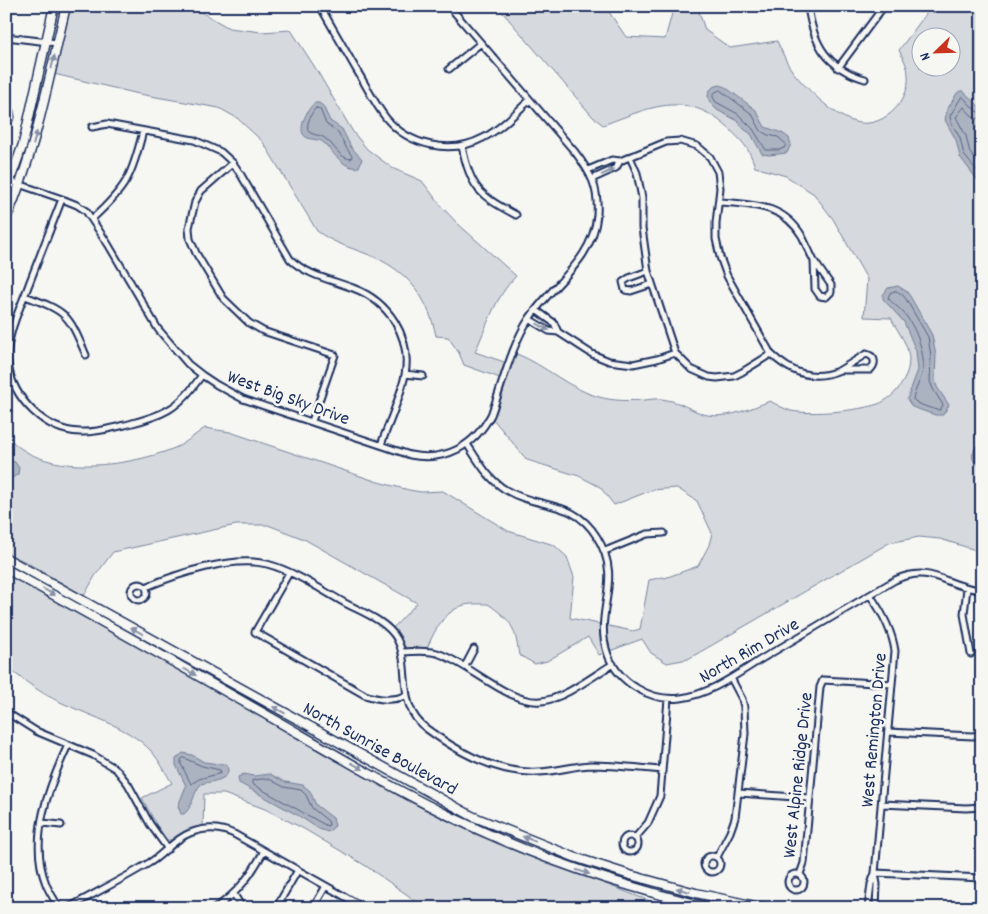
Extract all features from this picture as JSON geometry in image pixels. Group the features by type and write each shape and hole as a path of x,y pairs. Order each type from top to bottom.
{"street":[{"path":"6,192 23,144 54,6"},
{"path":"6,219 36,138 66,6"},
{"path":"320,6 379,107 394,127 423,144 436,147 462,146 481,139 493,132 530,100"},
{"path":"449,6 575,152 588,170 597,199 596,224 592,240 578,262 529,319 518,342 491,415 484,427 467,444"},
{"path":"740,6 749,6"},
{"path":"808,6 810,23 820,48 838,68 853,76 865,79"},
{"path":"838,68 884,6"},
{"path":"6,37 57,43"},
{"path":"449,69 481,43"},
{"path":"6,108 10,112 11,117 6,123"},
{"path":"92,127 107,124 194,140 221,152 233,163 290,259 296,265 311,273 366,293 389,312 398,326 405,349 405,374 381,445"},
{"path":"92,219 124,187 133,169 143,131"},
{"path":"588,170 612,160 620,161 666,142 680,141 697,146 710,157 718,172 720,202 716,223 716,239 727,276 771,354 780,363 795,372 813,376 840,370 862,355 870,355 874,360 872,368 867,371 840,370"},
{"path":"462,146 468,175 480,191 491,201 516,215"},
{"path":"630,157 637,173 642,198 642,228 648,271 675,353 691,369 709,377 717,378 734,376 771,354"},
{"path":"592,179 616,168 620,161"},
{"path":"233,163 201,191 192,212 189,228 190,239 196,253 223,298 249,322 263,331 334,355 312,421"},
{"name":"West Big Sky Drive","path":"10,181 62,199 86,211 158,329 188,364 217,386 244,399 410,455 427,457 448,453 467,444"},
{"path":"62,199 13,326 9,350 9,366 13,381 23,399 34,412 52,424 70,431 82,432 111,428 157,416 181,401 202,376"},
{"path":"720,202 764,207 778,212 791,221 814,261 831,284 831,292 826,296 820,296 815,290 814,261"},
{"path":"648,271 623,282 625,290 631,291 652,284"},
{"path":"25,296 52,306 69,319 86,356"},
{"path":"536,310 554,323 558,332"},
{"path":"529,319 549,331 558,332 592,354 618,362 633,364 675,353"},
{"path":"405,374 423,376"},
{"path":"6,384 13,381"},
{"name":"North Rim Drive","path":"467,444 483,469 498,484 520,496 555,505 575,514 588,525 605,551 608,562 610,583 603,622 603,633 606,648 613,664 628,682 638,690 668,699 698,694 730,678 907,575 922,573 967,588 982,590"},
{"path":"605,551 648,534 664,533"},
{"name":"North Sunrise Boulevard","path":"6,558 472,816 574,857 630,875 696,893 765,908"},
{"path":"146,587 168,578 197,570 241,561 268,564 289,573 374,618 391,630 403,652 406,696 414,715 425,728 481,761 495,766 527,772 589,765 662,770"},
{"name":"North Sunrise Boulevard","path":"6,569 425,804 469,825 570,867 659,895 712,908"},
{"path":"289,573 255,632 365,695 385,700 394,700 406,696"},
{"path":"967,588 964,614 971,654"},
{"name":"West Remington Drive","path":"868,908 871,884 875,873 895,651 893,639 884,616 870,595"},
{"path":"465,666 474,649"},
{"path":"403,652 426,651 437,653 465,666 510,695 525,700 541,701 558,697 613,664"},
{"path":"717,857 735,818 739,793 745,716 742,699 730,678"},
{"name":"West Alpine Ridge Drive","path":"800,874 804,864 820,687 823,680 892,684"},
{"path":"635,838 648,823 660,796 668,699"},
{"path":"6,712 36,731 104,761 116,769 128,784 150,824 168,849"},
{"path":"888,732 973,736 982,734"},
{"path":"59,908 46,883 41,865 40,840 46,798 68,745"},
{"path":"739,793 809,798"},
{"path":"882,804 982,807"},
{"path":"42,823 61,825"},
{"path":"68,908 150,862 188,834 205,828 226,830 365,908"},
{"path":"215,908 234,894 253,871 264,851"},
{"path":"276,908 298,870"},
{"path":"875,873 982,878"},
{"name":"West Remington Drive","path":"875,873 878,884 876,908"},
{"path":"313,908 326,886"},
{"path":"234,894 242,908"}],"shaded area":[{"path":"70,6 91,6 106,10 187,8 201,12 229,28 262,32 291,30 353,132 367,149 392,168 422,181 456,222 516,276 497,302 475,352 513,365 517,354 577,388 599,397 610,399 628,401 664,399 676,402 703,414 720,416 737,413 770,401 791,411 811,413 834,412 858,409 885,401 902,383 906,376 909,360 905,344 891,318 864,317 867,279 833,219 814,194 786,176 755,167 747,149 737,136 712,115 696,108 666,105 651,108 603,125 593,117 497,6 605,6 626,37 665,39 674,6 697,6 705,30 730,48 777,41 786,61 812,93 844,118 863,123 873,122 892,112 904,95 908,85 908,72 899,50 910,35 910,78 960,78 960,28 916,28 932,6 982,6 982,552 940,539 919,537 889,543 688,659 667,663 651,653 642,639 599,655 588,637 547,661 535,664 519,655 516,637 511,625 488,604 469,604 453,610 443,619 427,648 407,649 393,628 417,603 304,539 268,525 236,525 113,552 95,576 84,596 26,562 6,553 6,434 21,448 40,458 61,463 84,465 132,461 153,455 181,445 205,428 230,432 378,482 421,492 443,491 508,531 554,545 567,557 574,577 570,618 633,631 640,629 649,580 665,578 698,566 709,545 712,533 697,501 677,488 652,490 614,505 600,487 579,476 527,460 488,413 500,378 464,365 459,353 448,337 436,336 421,296 404,276 381,260 335,242 317,231 263,142 237,118 219,108 139,94 54,74"},
{"path":"6,573 252,710 538,858 668,908 420,908 409,896 366,866 304,829 265,809 224,794 204,794 203,826 187,831 173,840 167,840 142,798 172,783 151,751 118,727 48,696 6,667"}],"water":[{"path":"720,85 756,110 765,127 782,133 789,138 791,144 787,153 762,154 751,134 738,121 717,110 710,103 709,91 713,87"},
{"path":"960,91 963,91 978,105 982,112 982,186 960,157 956,140 945,120 947,110"},
{"path":"315,103 323,106 330,121 342,129 351,147 362,159 359,167 349,166 340,160 322,141 308,138 303,134 302,126 305,117"},
{"path":"898,286 910,296 932,335 936,356 935,380 937,387 949,405 943,415 935,415 912,407 907,399 918,370 916,351 904,322 883,299 883,295 888,288"},
{"path":"982,441 982,467 974,462 973,455"},
{"path":"6,459 15,462 19,468 18,474 11,479 10,496 6,499"},
{"path":"183,753 192,755 204,762 227,765 228,770 224,777 201,784 190,807 184,814 181,814 178,806 186,786 176,765 176,759"},
{"path":"244,774 254,776 270,774 285,782 303,785 310,791 316,805 333,818 335,826 328,832 319,829 239,783 238,777"}]}
